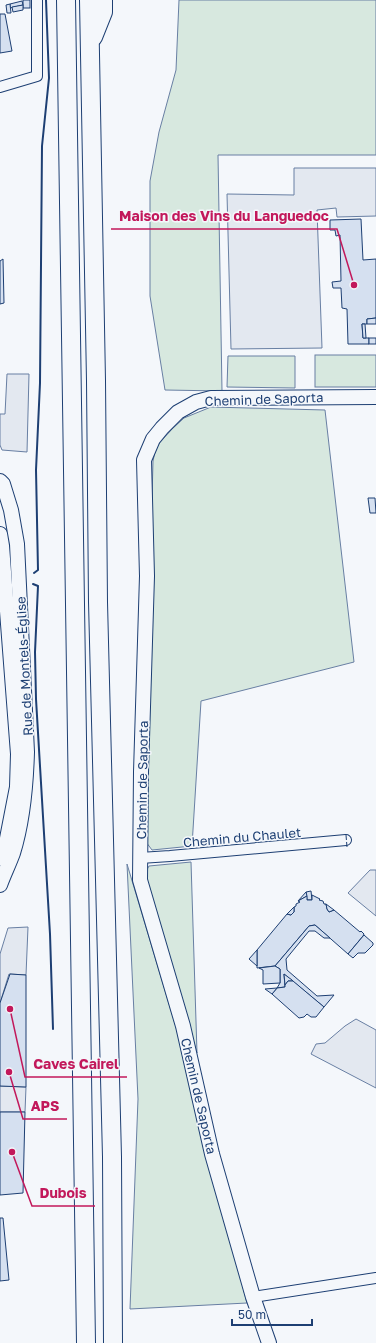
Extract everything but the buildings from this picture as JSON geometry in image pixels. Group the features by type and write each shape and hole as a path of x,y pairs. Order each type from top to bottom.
{"highway":[{"path":"66,0 86,1343"},
{"path":"89,0 96,373 98,602 112,1157 113,1343"},
{"path":"90,44 103,12 103,0"}],"street":[{"path":"0,87 37,76 37,0"},
{"name":"Chemin de Saporta","path":"269,1343 253,1297 212,1154 183,1026 140,880 141,772 147,576 144,460 162,428 178,412 196,402 211,398 376,397"},
{"name":"Rue de Montels-Église","path":"0,481 3,484 11,510 17,544 20,579 26,721 26,783 18,805"},
{"path":"0,529 14,526"},
{"name":"Rue de Montels-Église","path":"0,534 18,754 16,787 20,823 13,853 1,883"},
{"name":"Chemin du Chaulet","path":"140,858 346,840"},
{"path":"253,1297 376,1278"}],"shaded area":[{"path":"179,0 376,0 376,155 218,155 222,391 165,390 150,296 150,181 159,132 176,70"},
{"path":"294,168 376,168 376,216 337,217 336,208 317,210 322,348 231,349 227,194 294,195"},
{"path":"315,355 376,355 376,387 315,387"},
{"path":"228,356 295,356 295,388 227,387"},
{"path":"7,374 29,374 27,452 2,450 0,445 0,414 5,414"},
{"path":"211,407 325,410 354,662 201,701 192,846 152,850 143,838 153,461 156,447 172,429 184,418"},
{"path":"191,862 197,1053 143,877 149,866"},
{"path":"127,864 176,1027 247,1303 130,1309 138,1099"},
{"path":"370,870 376,870 376,916 348,893"},
{"path":"28,927 26,975 9,974 0,1003 0,954 8,928"},
{"path":"356,1019 376,1030 376,1088 311,1054 316,1044 325,1043"},
{"path":"0,1086 26,1087 25,1112 0,1112"}],"fence":[{"path":"346,835 347,847"}],"wall":[{"path":"34,573 38,570 36,470 40,383 42,146 49,78 46,0"},
{"path":"33,584 38,586 35,652 36,699 50,934 53,1029"}],"place":[{"name":"Maison des Vins du Languedoc","path":"354,285"},
{"name":"Caves Cairel","path":"10,1009"},
{"name":"APS","path":"9,1072"},
{"name":"Dubois","path":"12,1152"}]}
